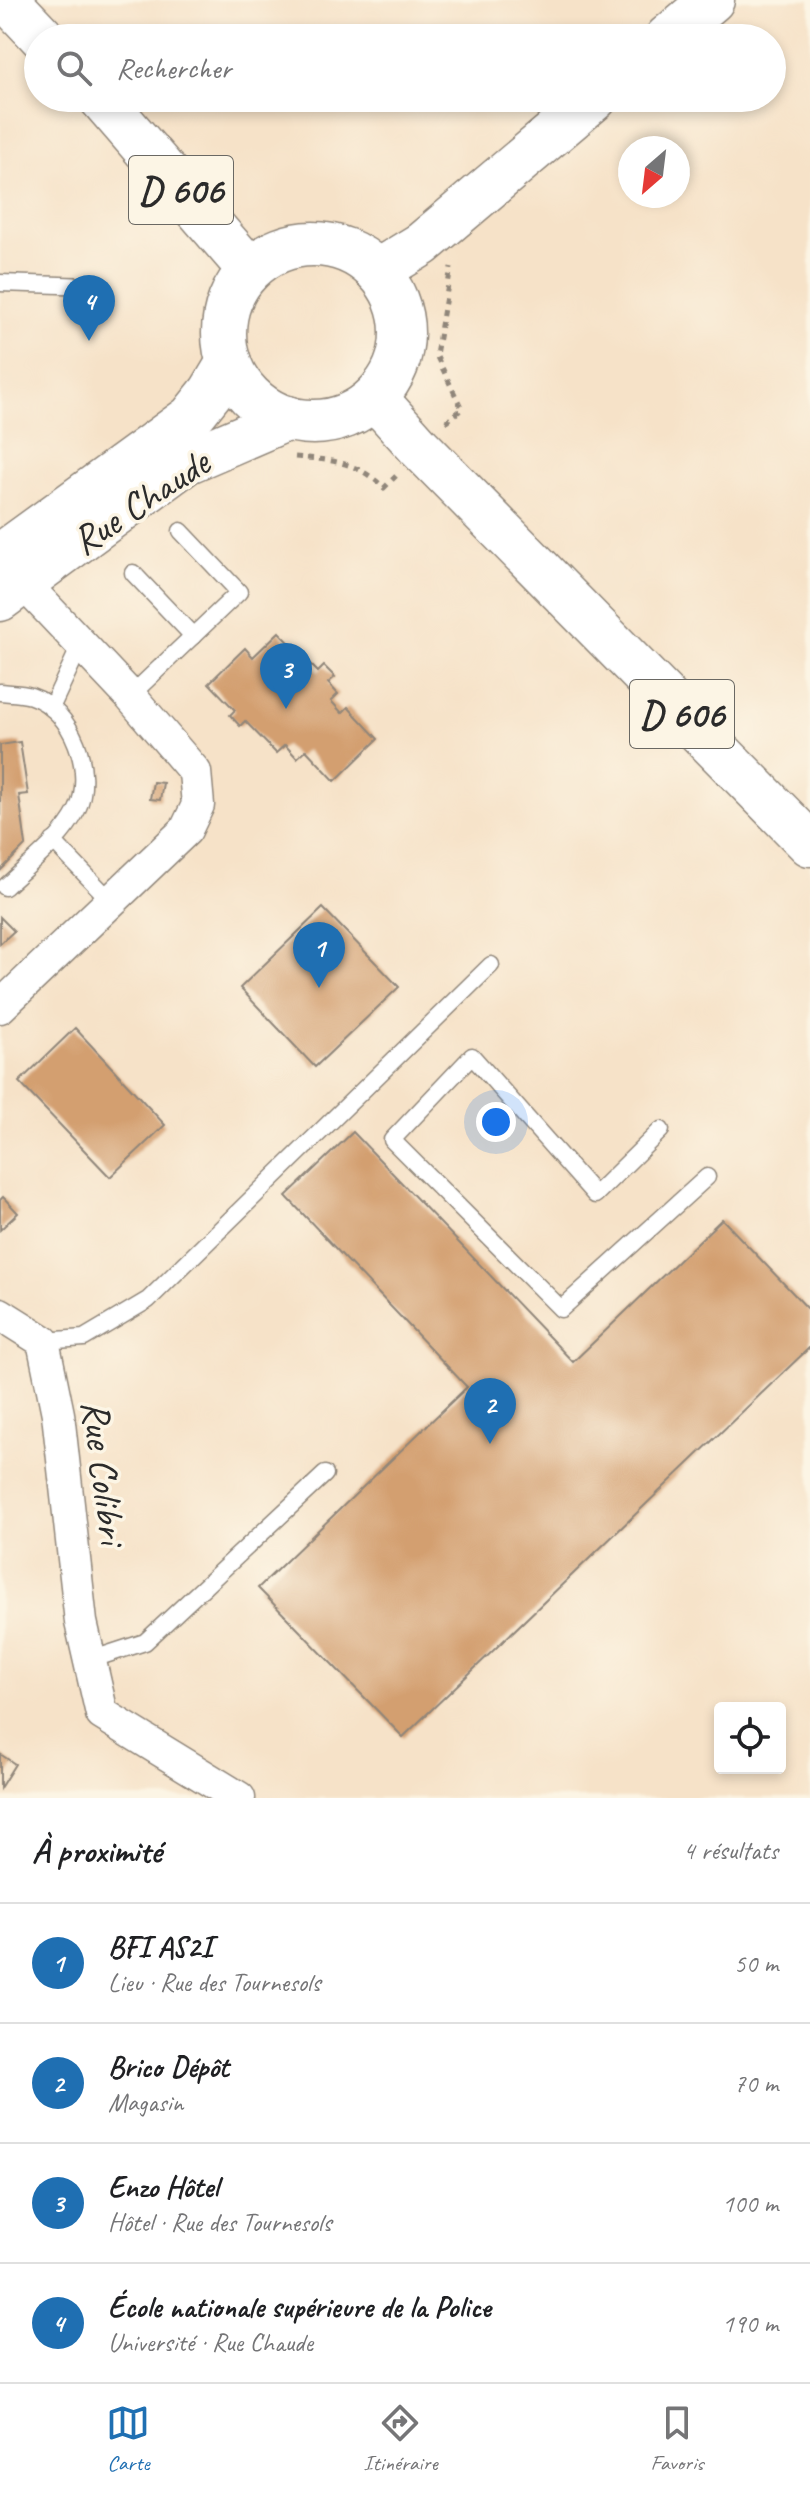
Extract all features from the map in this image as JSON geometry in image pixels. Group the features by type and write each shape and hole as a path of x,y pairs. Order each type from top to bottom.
{"main road":[{"path":"7,0 30,24"},
{"path":"684,24 712,0"},
{"name":"D 606","path":"113,112 249,269"},
{"path":"378,271 422,244 578,112"},
{"path":"313,243 349,250 378,271 393,294 402,321 401,349 392,375 375,398 346,416 311,422 277,415 248,395 232,373 224,346 224,318 232,292 249,269 278,250 313,243"},
{"name":"Rue Chaude","path":"5,573 191,417 229,362"},
{"name":"D 606","path":"375,398 419,447 810,844"},
{"name":"Rue Chaude","path":"5,573 186,462 288,418"}],"street":[{"path":"0,1007 186,830 198,805 195,772 81,644 5,573"},
{"path":"0,1314 43,1341"},
{"name":"Rue Colibri","path":"43,1341 58,1414 81,1622 102,1714 239,1798"}],"lane":[{"path":"0,283 90,286"},
{"path":"130,696 239,592 181,531"},
{"path":"133,573 193,636"},
{"path":"51,708 81,644"},
{"path":"0,692 31,696 51,708 69,726 81,759 84,791 76,813 53,841 5,887"},
{"path":"53,841 110,900"},
{"path":"43,1341 84,1338 148,1300 491,965"},
{"path":"661,1130 595,1195 472,1056 392,1140 561,1309 707,1177"},
{"path":"90,1660 145,1642 325,1474"}],"building":[{"path":"279,632 318,672 324,666 335,677 328,683 338,694 331,701 342,713 348,707 378,739 335,781 306,750 297,758 285,745 276,753 245,721 240,726 230,715 235,710 209,683 245,648 253,657"},
{"path":"20,742 28,794 19,795 26,845 0,871 0,745"},
{"path":"153,782 163,783 160,800 150,799"},
{"path":"323,908 399,987 315,1067 240,988"},
{"path":"0,917 14,931 0,944"},
{"path":"75,1028 165,1125 110,1177 19,1082"},
{"path":"353,1132 573,1362 722,1219 810,1311 810,1347 403,1737 258,1588 467,1387 286,1196"},
{"path":"3,1197 18,1213 0,1230 0,1200"},
{"path":"0,1754 15,1764 0,1788"}],"place":[{"name":"École nationale supérieure de la Police","path":"89,341"},
{"name":"Enzo Hôtel","path":"286,709"},
{"name":"BFI AS2I","path":"319,988"},
{"name":"Brico Dépôt","path":"490,1444"}]}
